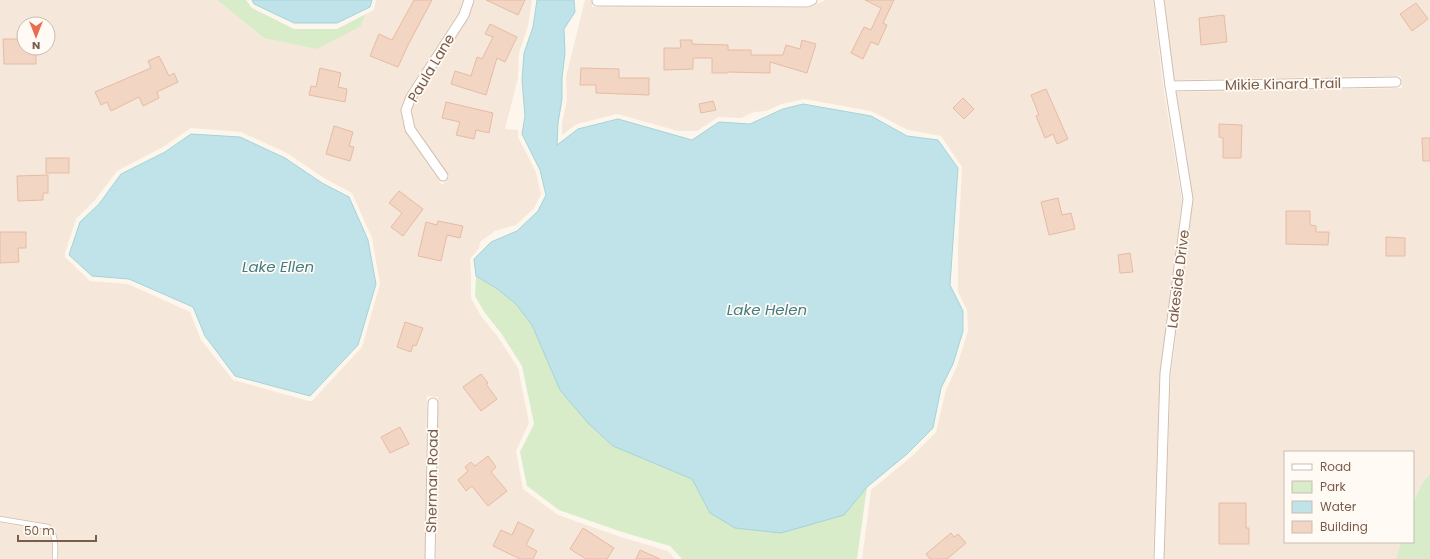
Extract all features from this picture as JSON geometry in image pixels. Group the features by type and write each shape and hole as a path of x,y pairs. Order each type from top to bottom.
{"street":[{"name":"Paula Lane","path":"443,176 410,129 406,110 411,97 464,15 469,0"},
{"path":"597,1 807,2 812,0"},
{"name":"Lakeside Drive","path":"1159,0 1170,86 1188,199 1165,373 1159,559"},
{"name":"Mikie Kinard Trail","path":"1170,86 1396,82"},
{"name":"Sherman Road","path":"430,559 433,402"}],"lane":[{"path":"0,519 48,527 52,531 54,537 55,559"}],"shaded area":[{"path":"0,0 217,0 264,38 361,26 366,14 374,10 376,0 463,0 459,12 406,94 401,107 406,133 442,185 450,177 415,126 412,110 415,100 468,18 475,0 532,0 528,26 519,53 518,78 505,129 518,130 518,137 536,172 541,194 534,208 516,225 495,231 480,242 479,248 470,259 471,298 481,316 498,337 518,368 529,423 516,451 523,489 558,515 621,537 668,551 675,559 436,559 438,397 427,396 425,559 0,559","holes":["191,128 241,132 287,153 324,178 352,193 372,238 380,284 362,347 312,401 233,380 201,340 190,312 128,284 90,281 65,257 76,219 95,200 117,171 163,147"]},
{"path":"585,0 592,0 592,7 807,8 826,0 1153,0 1164,92 1182,200 1160,373 1153,559 862,559 871,490 910,458 936,432 946,390 957,366 968,331 967,310 958,292 958,246 962,167 941,136 908,130 871,111 804,99 782,104 766,111 754,112 741,118 718,117 697,131 678,131 617,114 577,124 562,135 562,124 567,100 566,77"},
{"path":"1164,0 1430,0 1430,474 1424,480 1414,500 1414,451 1284,451 1284,543 1401,543 1396,559 1164,559 1171,374 1193,200 1176,92 1402,88 1401,76 1174,80"}],"green space":[{"path":"217,0 246,0 252,8 294,29 337,29 366,14 361,26 317,49 264,38"},
{"path":"476,276 496,288 516,304 532,325 560,390 613,446 692,479 710,513 844,515 867,487 857,559 682,559 670,546 622,532 559,510 527,486 520,452 534,424 522,366 475,296"},
{"path":"1430,474 1430,559 1396,559 1401,543 1414,543 1414,500 1424,480"}],"water":[{"path":"252,0 372,0 370,7 337,23 294,23 254,4"},
{"name":"Lake Helen","path":"537,0 574,0 575,12 564,29 565,53 557,145 578,129 618,119 692,140 719,122 750,124 783,109 803,104 871,116 907,136 938,140 958,168 950,285 963,311 963,331 953,364 941,388 933,428 907,454 867,487 844,515 781,533 735,528 710,513 692,479 613,446 588,423 560,390 532,325 516,304 496,288 476,276 474,259 491,242 517,231 538,211 546,195 540,170 522,134 525,116 522,80 524,53 533,27"},
{"name":"Lake Ellen","path":"191,134 240,137 285,158 322,183 349,197 368,240 376,284 358,345 310,396 235,376 205,336 193,307 129,279 92,276 69,255 80,222 99,204 121,174 165,152"}],"building":[{"path":"414,0 432,0 398,67 370,56 379,34 392,40"},
{"path":"486,0 525,0 518,15"},
{"path":"865,0 894,0 883,23 887,25 878,45 871,42 863,59 851,53 864,27 871,30 881,8"},
{"path":"1416,3 1428,19 1412,31 1400,14"},
{"path":"1224,15 1227,42 1201,45 1199,18"},
{"path":"490,24 517,37 505,62 497,58 486,95 451,84 455,71 471,76 477,57 482,59 493,37 485,34"},
{"path":"3,39 16,39 16,56 36,56 36,64 4,64"},
{"path":"680,40 692,40 692,44 728,45 728,50 751,50 751,55 783,55 786,45 800,49 802,40 816,44 807,73 770,62 770,73 712,73 712,58 693,58 693,69 664,70 664,48 681,48"},
{"path":"159,56 169,76 174,73 178,82 157,92 159,98 143,106 139,97 111,111 107,102 101,105 95,92 151,68 148,61"},
{"path":"320,68 341,73 338,87 347,89 345,102 309,95 311,86 316,87"},
{"path":"581,68 619,69 619,78 649,78 649,95 596,93 596,85 580,85"},
{"path":"1046,89 1068,139 1057,144 1053,134 1045,138 1036,116 1039,115 1031,95"},
{"path":"963,98 974,109 964,119 953,108"},
{"path":"713,101 716,110 701,113 699,104"},
{"path":"446,102 493,113 489,133 476,130 474,139 456,135 460,122 442,118"},
{"path":"1219,124 1242,125 1241,158 1223,158 1223,138 1219,137"},
{"path":"334,126 353,132 349,146 354,147 350,161 326,154"},
{"path":"1422,138 1430,138 1430,161 1423,161"},
{"path":"46,158 69,158 69,173 46,173"},
{"path":"48,175 48,193 43,193 43,200 18,201 17,176"},
{"path":"399,191 423,209 403,236 391,227 402,213 389,203"},
{"path":"1058,198 1062,215 1071,213 1075,229 1049,235 1041,202"},
{"path":"1286,211 1310,211 1310,225 1316,226 1316,232 1329,232 1328,245 1286,244"},
{"path":"438,221 463,226 460,238 447,235 441,261 418,256 426,222 437,225"},
{"path":"0,232 26,232 26,248 18,248 19,262 0,263"},
{"path":"1386,237 1405,238 1405,256 1386,256"},
{"path":"1130,253 1133,272 1120,273 1118,255"},
{"path":"405,322 423,328 416,346 413,345 411,352 397,347"},
{"path":"481,374 497,399 481,411 463,387"},
{"path":"400,427 409,444 390,453 381,437"},
{"path":"488,456 496,467 491,472 507,491 488,506 472,486 466,491 458,480 468,471 465,467 471,462 475,466"},
{"path":"1219,503 1246,503 1246,528 1249,528 1249,544 1219,544"},
{"path":"518,522 534,530 526,545 537,551 533,559 520,559 493,546 501,530 512,535"},
{"path":"583,528 614,548 607,559 586,559 570,549"},
{"path":"951,533 954,537 958,534 966,543 947,559 930,559 926,554"},
{"path":"640,550 660,559 636,559"}]}
